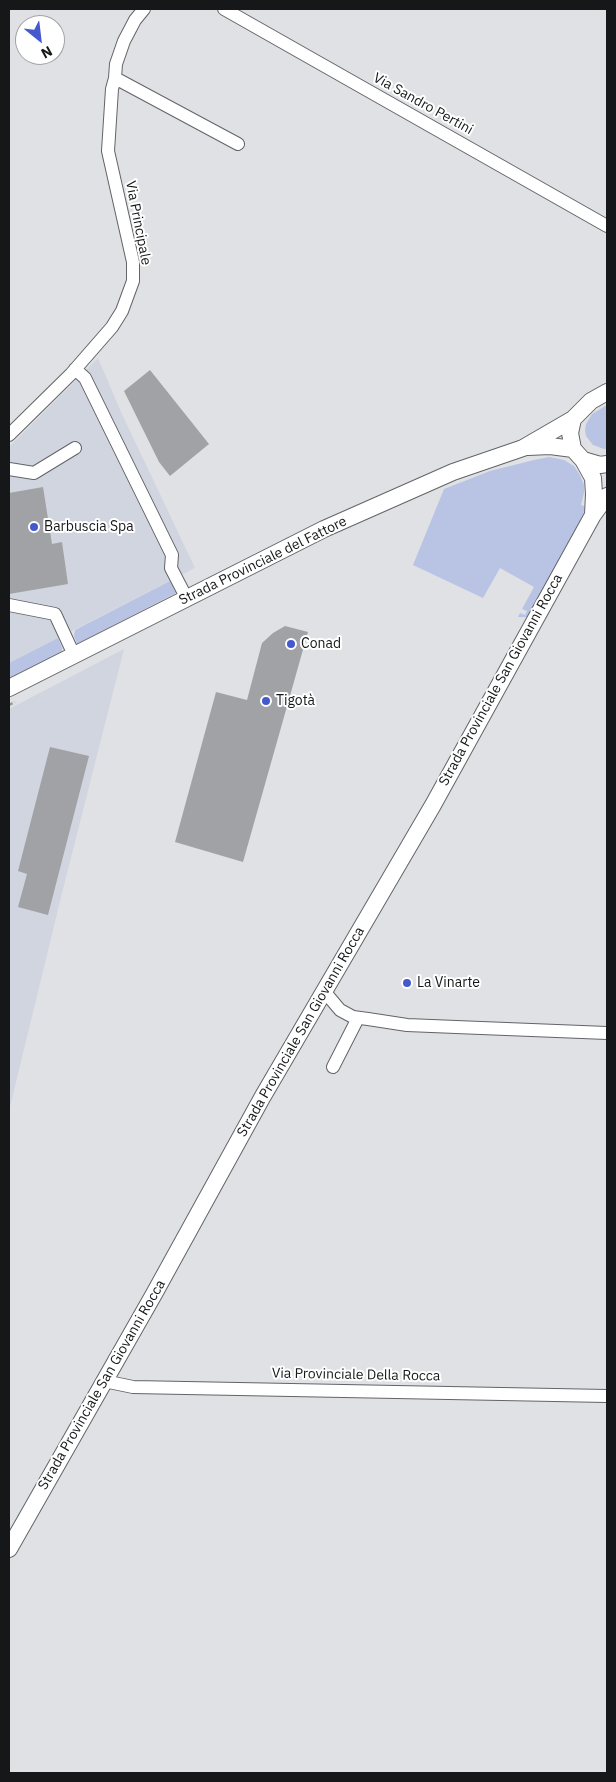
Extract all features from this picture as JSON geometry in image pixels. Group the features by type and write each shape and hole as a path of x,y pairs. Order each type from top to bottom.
{"main road":[{"name":"Strada Provinciale del Fattore","path":"523,448 573,419 591,401 607,392"},
{"name":"Strada Provinciale San Giovanni Rocca","path":"573,419 570,434 578,455 593,478 593,515"},
{"name":"Strada Provinciale del Fattore","path":"13,695 74,655 324,529 489,458 523,448 550,446 578,455 600,465 607,464"},
{"name":"Strada Provinciale San Giovanni Rocca","path":"9,1549 263,1096 432,805 593,515 607,496"}],"street":[{"name":"Via Principale","path":"9,436 75,369 112,328 122,311 133,281 132,254 108,152 112,90 116,64 124,41 135,20 144,9"},
{"name":"Via Sandro Pertini","path":"224,9 607,226"},
{"path":"115,78 238,144"},
{"path":"75,369 84,378 172,555 171,568 187,599"},
{"path":"9,469 34,473 75,448"},
{"path":"9,605 55,614 74,655"},
{"path":"324,991 340,1010 358,1018 417,1025 607,1032"},
{"path":"333,1067 358,1018"},
{"name":"Via Provinciale Della Rocca","path":"104,1381 133,1387 607,1396"}],"path":[{"path":"9,705 13,695"}],"shaded area":[{"path":"98,358 121,412 195,568 9,663 9,447"},
{"path":"607,405 607,449 604,449 593,445 586,436 585,430 592,414"},
{"path":"549,457 564,460 574,466 584,485 581,505 586,507 571,544 528,617 518,617 520,613 525,615 527,611 522,609 534,587 500,568 483,598 413,565 444,489 490,471"},
{"path":"170,581 176,593 77,644 74,636 75,630"},
{"path":"58,638 62,652 10,678 9,663"},
{"path":"124,649 62,893 9,1111 9,709"}],"building":[{"path":"150,370 209,444 170,476 159,462 124,391"},
{"path":"43,487 52,544 62,542 68,584 9,594 9,493"},
{"path":"285,626 308,632 243,862 175,842 216,692 247,700 262,643 273,633"},
{"path":"50,747 89,756 48,915 18,907 27,874 18,871"}],"place":[{"name":"Barbuscia Spa","path":"34,527"},
{"name":"Conad","path":"291,644"},
{"name":"Tigotà","path":"266,701"},
{"name":"La Vinarte","path":"407,983"}]}
